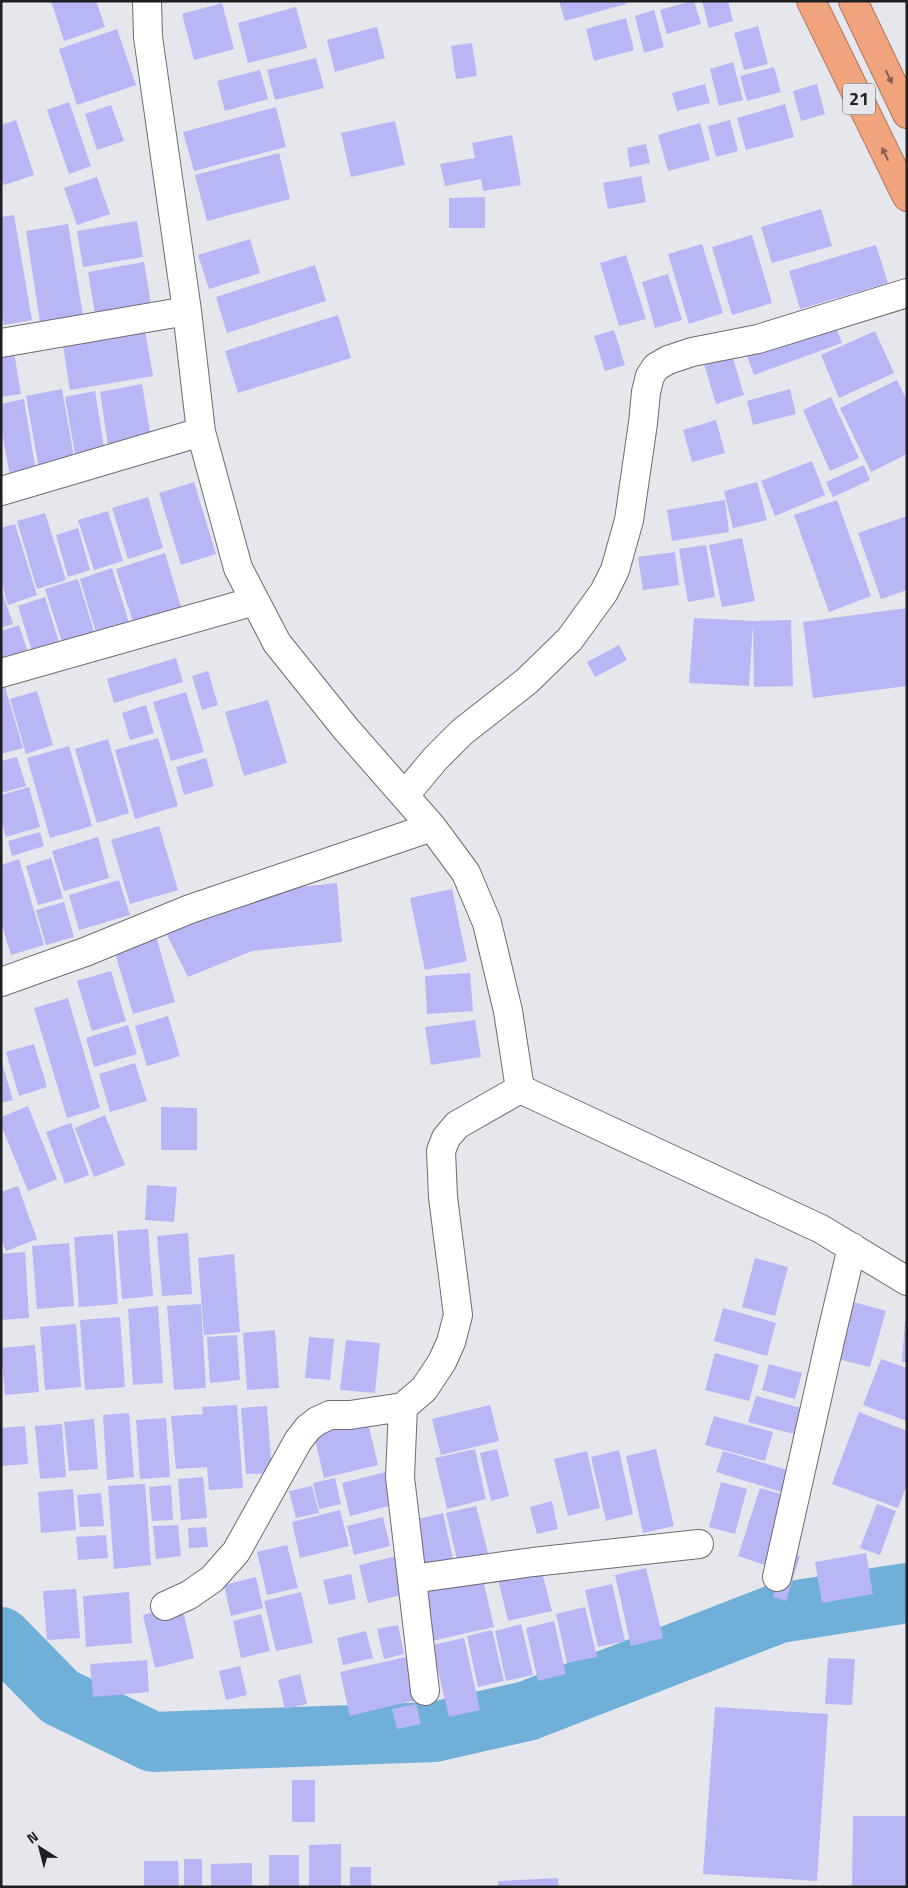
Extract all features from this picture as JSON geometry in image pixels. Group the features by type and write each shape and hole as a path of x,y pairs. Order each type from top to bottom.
{"highway":[{"name":"21","path":"811,1 907,197"},
{"name":"21","path":"853,1 907,114"},
{"path":"836,52 870,38"}],"street":[{"path":"147,1 148,37 187,311 201,432 238,568 277,643 346,729 432,827 466,873 487,923 508,1011 520,1089"},
{"path":"404,795 435,759 462,732 527,681 570,639 604,592 615,570 629,520 646,392 650,376 656,367 668,360 692,352 758,339 907,293"},
{"path":"1,343 187,311"},
{"path":"1,491 201,432"},
{"path":"1,673 255,601"},
{"path":"1,982 85,952 190,909 432,827"},
{"path":"520,1089 820,1229 907,1281"},
{"path":"165,1606 188,1595 212,1579 236,1552 298,1441 308,1428 330,1415 404,1407 424,1388 442,1362 451,1342 458,1315 443,1197 441,1151 446,1138 457,1125 520,1089"},
{"path":"777,1577 830,1336 852,1248"},
{"path":"404,1407 400,1477 425,1691"},
{"path":"412,1579 534,1562 699,1544"}],"building":[{"path":"51,1 96,1 105,27 64,41"},
{"path":"559,1 625,1 626,4 565,21"},
{"path":"694,1 701,24 667,34 660,10"},
{"path":"702,1 728,1 733,21 709,28"},
{"path":"222,3 234,49 194,60 182,14"},
{"path":"296,7 307,48 248,63 238,23"},
{"path":"654,10 664,47 644,53 635,16"},
{"path":"626,18 634,50 594,61 586,29"},
{"path":"758,26 768,64 744,70 734,33"},
{"path":"377,27 385,58 335,72 327,40"},
{"path":"117,29 136,85 77,105 59,49"},
{"path":"472,43 477,76 456,79 451,46"},
{"path":"316,58 324,88 275,100 267,70"},
{"path":"733,62 743,100 719,106 710,69"},
{"path":"774,67 781,92 747,101 740,76"},
{"path":"260,70 268,99 225,111 217,81"},
{"path":"705,84 710,103 677,111 672,93"},
{"path":"817,84 825,114 801,121 793,91"},
{"path":"69,102 91,166 69,174 47,110"},
{"path":"785,104 794,137 746,150 737,118"},
{"path":"111,105 124,141 97,150 85,114"},
{"path":"276,107 286,147 194,171 183,132"},
{"path":"16,120 34,175 4,185 1,178 1,125"},
{"path":"730,120 738,151 716,157 708,126"},
{"path":"395,121 405,165 351,177 341,133"},
{"path":"700,123 710,160 668,171 658,135"},
{"path":"512,135 521,185 483,191 481,179 445,186 440,164 475,158 472,143"},
{"path":"646,144 650,163 630,167 627,148"},
{"path":"279,153 290,199 207,221 195,175"},
{"path":"641,176 646,202 608,209 603,183"},
{"path":"97,177 110,214 77,225 64,188"},
{"path":"485,197 485,228 449,228 449,198"},
{"path":"821,209 832,246 772,263 761,227"},
{"path":"14,215 32,320 4,325 1,312 1,217"},
{"path":"137,221 143,257 83,267 77,231"},
{"path":"68,224 83,315 40,322 26,231"},
{"path":"752,235 772,303 732,315 712,247"},
{"path":"250,239 260,273 209,289 198,255"},
{"path":"702,244 723,313 689,324 668,254"},
{"path":"876,245 888,283 800,309 789,271"},
{"path":"626,255 646,319 619,326 600,263"},
{"path":"144,262 151,304 95,314 88,272"},
{"path":"315,265 326,301 227,333 216,297"},
{"path":"668,274 682,320 655,328 642,282"},
{"path":"338,315 351,358 238,393 225,351"},
{"path":"833,319 842,343 754,375 745,350"},
{"path":"144,325 153,376 70,390 62,340"},
{"path":"614,330 625,365 605,371 594,336"},
{"path":"875,331 894,373 839,398 821,355"},
{"path":"14,352 21,394 1,397 1,355"},
{"path":"732,355 744,395 716,404 704,364"},
{"path":"897,380 907,401 907,454 871,472 840,408"},
{"path":"142,384 151,437 108,445 100,392"},
{"path":"62,389 75,463 39,469 26,396"},
{"path":"790,389 796,414 753,425 747,401"},
{"path":"95,391 105,454 76,459 65,397"},
{"path":"831,397 859,458 830,471 803,410"},
{"path":"24,399 36,472 10,476 1,427 1,404"},
{"path":"716,420 725,453 692,462 683,430"},
{"path":"812,461 825,495 775,516 761,481"},
{"path":"864,465 870,480 833,497 826,482"},
{"path":"194,482 216,554 181,565 159,493"},
{"path":"757,482 767,520 733,528 724,491"},
{"path":"148,497 163,548 128,559 112,508"},
{"path":"725,500 729,532 672,541 667,510"},
{"path":"837,500 871,596 829,612 794,515"},
{"path":"108,511 123,561 94,570 78,520"},
{"path":"45,513 66,580 37,589 17,521"},
{"path":"907,516 907,590 881,599 858,533"},
{"path":"15,524 37,595 8,605 1,582 1,528"},
{"path":"78,528 90,570 68,577 56,535"},
{"path":"742,538 755,601 722,607 709,545"},
{"path":"706,545 715,597 688,602 679,549"},
{"path":"675,552 679,585 643,590 638,557"},
{"path":"165,553 181,607 133,622 116,569"},
{"path":"112,568 130,626 97,636 80,579"},
{"path":"78,579 95,635 63,645 45,589"},
{"path":"1,588 13,624 1,628"},
{"path":"45,597 59,642 32,651 18,606"},
{"path":"907,608 907,686 813,698 803,622"},
{"path":"694,618 753,621 791,620 793,686 754,687 753,624 749,686 689,683"},
{"path":"19,625 29,655 1,664 1,631"},
{"path":"619,645 627,660 595,677 587,662"},
{"path":"176,658 183,682 114,703 107,679"},
{"path":"208,671 218,705 202,710 192,676"},
{"path":"5,687 23,748 1,754 1,688"},
{"path":"37,691 53,745 26,754 10,699"},
{"path":"186,692 204,752 171,761 153,702"},
{"path":"268,700 287,763 244,776 225,712"},
{"path":"146,705 154,733 130,740 122,713"},
{"path":"158,738 178,806 135,819 115,750"},
{"path":"108,739 129,813 97,823 75,749"},
{"path":"69,746 92,826 50,838 27,758"},
{"path":"17,757 26,786 1,793 1,761"},
{"path":"206,758 214,786 184,795 176,767"},
{"path":"29,787 40,827 6,837 1,820 1,795"},
{"path":"159,826 178,890 130,904 111,840"},
{"path":"40,832 44,846 12,856 8,841"},
{"path":"98,837 109,878 64,891 52,851"},
{"path":"51,858 63,898 38,905 26,866"},
{"path":"19,859 44,945 11,955 1,922 1,865"},
{"path":"119,880 130,915 79,930 69,895"},
{"path":"337,883 342,942 252,951 188,977 166,933 244,893"},
{"path":"452,889 467,961 425,970 410,898"},
{"path":"64,902 74,937 46,945 36,910"},
{"path":"155,933 175,1002 133,1014 113,946"},
{"path":"111,971 126,1021 92,1031 77,981"},
{"path":"470,973 473,1011 427,1014 425,976"},
{"path":"68,998 100,1108 67,1118 34,1008"},
{"path":"168,1016 180,1056 147,1066 135,1026"},
{"path":"475,1020 481,1057 431,1065 425,1027"},
{"path":"128,1025 137,1054 94,1067 86,1038"},
{"path":"34,1044 47,1087 19,1096 6,1052"},
{"path":"1,1060 13,1100 1,1103"},
{"path":"135,1063 147,1101 110,1112 99,1074"},
{"path":"28,1106 57,1179 28,1191 1,1125 1,1117"},
{"path":"161,1107 197,1108 197,1150 161,1150"},
{"path":"105,1115 125,1165 94,1177 75,1128"},
{"path":"71,1123 89,1175 65,1184 46,1132"},
{"path":"147,1185 177,1187 174,1222 145,1220"},
{"path":"18,1186 37,1239 6,1251 1,1239 1,1192"},
{"path":"148,1229 153,1296 122,1299 117,1231"},
{"path":"188,1233 192,1294 162,1296 157,1236"},
{"path":"113,1234 118,1304 79,1307 74,1237"},
{"path":"69,1243 74,1306 37,1309 32,1246"},
{"path":"25,1252 29,1318 1,1320 1,1254"},
{"path":"234,1254 240,1332 204,1335 198,1258"},
{"path":"755,1258 788,1267 775,1316 742,1307"},
{"path":"850,1301 886,1311 870,1367 834,1358"},
{"path":"201,1304 206,1388 174,1390 167,1306"},
{"path":"158,1306 163,1383 133,1385 128,1309"},
{"path":"723,1308 776,1323 767,1356 714,1341"},
{"path":"120,1317 125,1387 85,1390 80,1320"},
{"path":"905,1321 907,1321 907,1362 902,1362"},
{"path":"76,1324 81,1387 45,1390 40,1327"},
{"path":"275,1330 279,1388 247,1390 243,1333"},
{"path":"237,1335 240,1380 210,1383 207,1337"},
{"path":"309,1337 334,1339 330,1380 305,1378"},
{"path":"346,1340 380,1343 375,1393 340,1390"},
{"path":"35,1345 39,1392 5,1395 1,1348"},
{"path":"715,1353 759,1365 749,1401 705,1390"},
{"path":"881,1359 907,1368 907,1421 863,1405"},
{"path":"769,1364 802,1373 795,1399 762,1390"},
{"path":"756,1396 801,1408 794,1434 748,1422"},
{"path":"237,1405 243,1488 209,1490 207,1467 176,1469 171,1416 203,1414 202,1407"},
{"path":"490,1405 499,1441 441,1455 432,1419"},
{"path":"267,1406 272,1473 246,1474 241,1408"},
{"path":"859,1412 907,1431 907,1484 898,1508 832,1484"},
{"path":"129,1413 134,1477 107,1480 103,1415"},
{"path":"714,1416 773,1432 765,1461 705,1445"},
{"path":"166,1418 170,1477 140,1479 136,1420"},
{"path":"367,1418 378,1465 324,1478 313,1431"},
{"path":"94,1419 98,1469 69,1471 64,1422"},
{"path":"62,1424 66,1477 40,1479 35,1426"},
{"path":"25,1426 28,1464 1,1466 1,1428"},
{"path":"475,1449 486,1499 447,1509 435,1458"},
{"path":"497,1449 509,1496 491,1501 480,1453"},
{"path":"656,1449 674,1526 643,1533 626,1456"},
{"path":"619,1450 633,1514 606,1521 591,1457"},
{"path":"587,1451 600,1508 568,1516 554,1459"},
{"path":"723,1451 791,1471 785,1493 716,1472"},
{"path":"390,1471 397,1504 350,1516 342,1483"},
{"path":"203,1477 207,1518 181,1520 178,1479"},
{"path":"335,1478 341,1504 319,1509 313,1483"},
{"path":"721,1482 747,1489 735,1534 709,1527"},
{"path":"145,1484 151,1565 114,1569 108,1486"},
{"path":"171,1485 173,1520 152,1521 149,1487"},
{"path":"312,1486 319,1513 296,1518 289,1491"},
{"path":"760,1488 787,1496 765,1565 738,1556"},
{"path":"73,1489 76,1530 41,1533 38,1492"},
{"path":"101,1493 104,1526 80,1527 77,1495"},
{"path":"552,1501 558,1529 537,1534 530,1507"},
{"path":"877,1504 896,1511 880,1555 860,1548"},
{"path":"476,1506 489,1557 458,1564 446,1513"},
{"path":"340,1510 349,1546 300,1558 292,1522"},
{"path":"443,1513 454,1563 420,1571 409,1521"},
{"path":"383,1517 390,1546 354,1555 347,1526"},
{"path":"178,1525 181,1556 156,1559 153,1526"},
{"path":"206,1527 208,1547 189,1548 188,1528"},
{"path":"106,1535 108,1558 78,1560 76,1537"},
{"path":"287,1545 298,1588 267,1595 257,1552"},
{"path":"787,1552 800,1556 786,1601 773,1597"},
{"path":"866,1553 873,1594 822,1603 815,1562"},
{"path":"397,1556 406,1594 368,1603 359,1565"},
{"path":"540,1564 552,1611 508,1621 497,1574"},
{"path":"646,1568 663,1638 631,1646 615,1575"},
{"path":"481,1571 494,1627 432,1641 419,1586"},
{"path":"351,1574 356,1599 329,1605 323,1580"},
{"path":"256,1577 263,1608 231,1616 224,1585"},
{"path":"612,1584 625,1641 598,1647 585,1590"},
{"path":"76,1589 80,1638 47,1640 43,1591"},
{"path":"129,1592 132,1643 86,1647 83,1596"},
{"path":"301,1592 313,1643 276,1651 264,1601"},
{"path":"182,1606 194,1658 155,1668 143,1615"},
{"path":"585,1607 597,1657 567,1663 556,1614"},
{"path":"261,1614 270,1651 241,1658 233,1621"},
{"path":"554,1621 566,1674 538,1681 526,1628"},
{"path":"521,1624 533,1675 506,1681 495,1631"},
{"path":"398,1625 404,1654 384,1659 377,1629"},
{"path":"492,1630 504,1681 478,1687 467,1636"},
{"path":"366,1631 373,1658 343,1665 337,1638"},
{"path":"464,1638 480,1710 449,1717 432,1645"},
{"path":"410,1656 420,1699 350,1716 340,1672"},
{"path":"828,1658 855,1659 852,1705 825,1704"},
{"path":"147,1660 149,1692 93,1697 90,1664"},
{"path":"240,1666 247,1695 226,1700 219,1671"},
{"path":"300,1674 307,1704 285,1709 278,1680"},
{"path":"416,1704 421,1724 397,1729 392,1709"},
{"path":"715,1707 828,1714 817,1881 703,1874"},
{"path":"292,1780 315,1780 315,1822 292,1822"},
{"path":"853,1816 907,1816 907,1887 852,1887"},
{"path":"341,1844 341,1887 309,1887 309,1845"},
{"path":"269,1855 299,1855 299,1887 269,1887"},
{"path":"184,1859 202,1859 202,1887 184,1887"},
{"path":"144,1861 178,1861 179,1887 144,1887"},
{"path":"252,1863 252,1887 211,1887 211,1864"},
{"path":"350,1867 371,1867 371,1887 350,1887"},
{"path":"558,1878 559,1887 498,1887 498,1881"}],"waterway":[{"path":"1,1637 60,1697 153,1742 434,1732 527,1711 779,1613 907,1593"}]}
